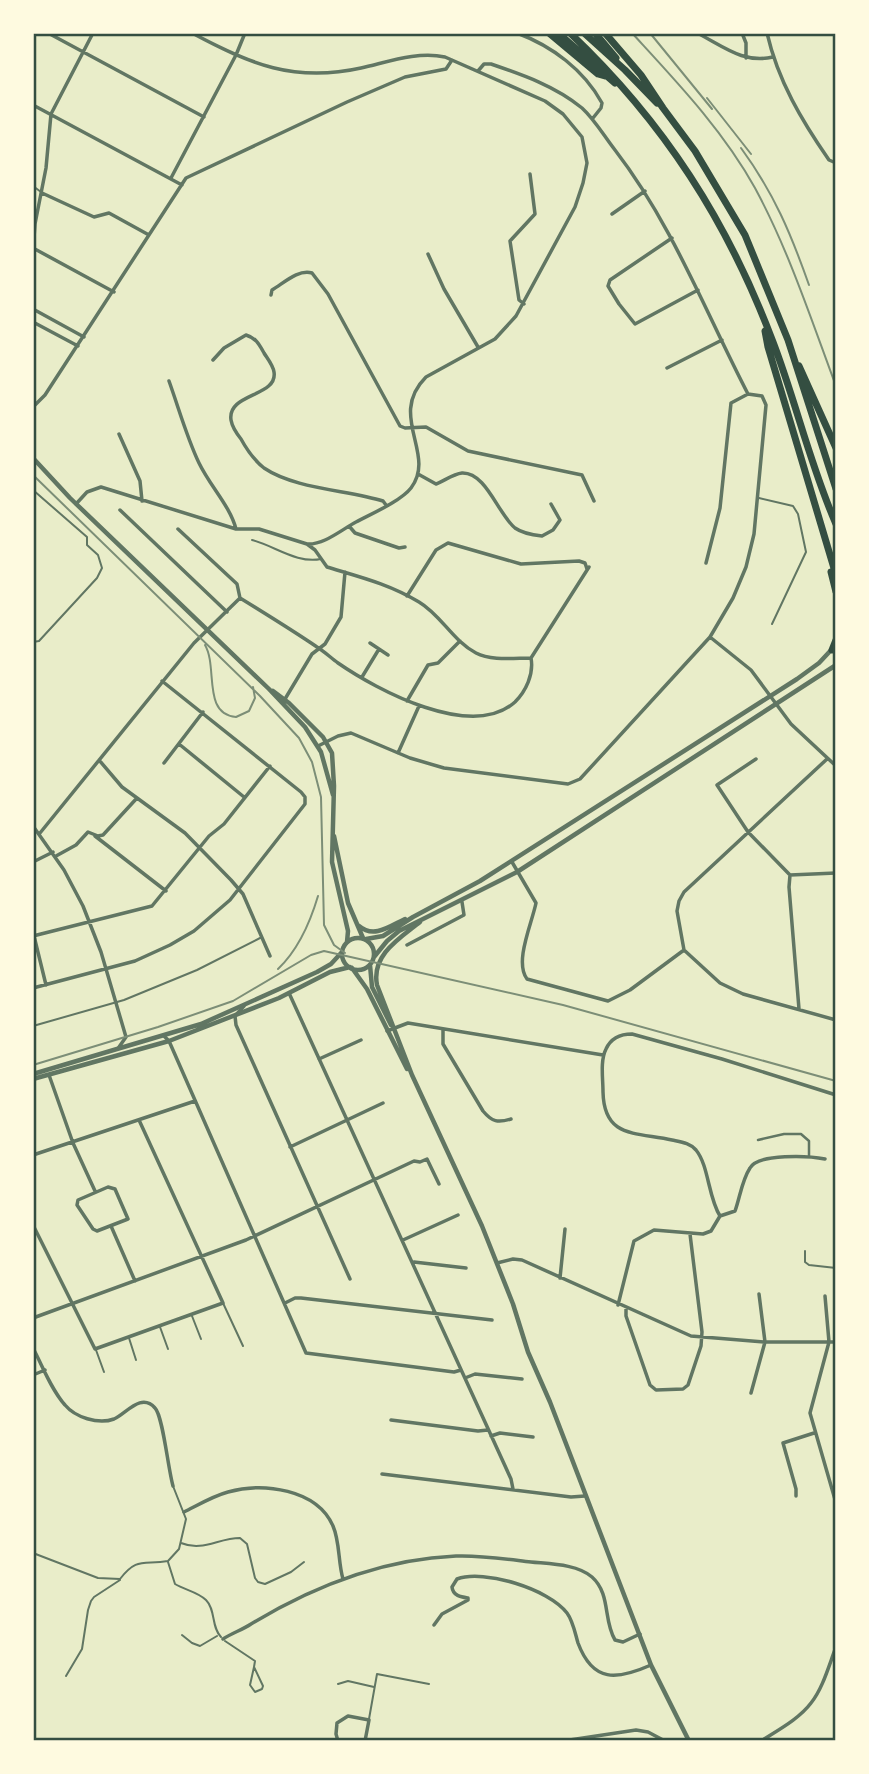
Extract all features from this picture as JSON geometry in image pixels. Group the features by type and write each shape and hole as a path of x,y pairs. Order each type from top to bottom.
{"highway":[{"path":"549,33 598,74 609,77"},
{"path":"558,33 642,109"},
{"path":"570,33 606,67 642,109 701,190 723,228 763,317 836,524"},
{"path":"584,33 663,108"},
{"path":"595,33 625,70"},
{"path":"605,33 641,75 701,159 746,234 788,340 836,448"},
{"path":"763,317 768,347 836,592"},
{"path":"788,340 836,489"},
{"path":"824,542 836,575"}],"street":[{"path":"48,33 204,117"},
{"path":"93,33 51,114 33,249 114,292"},
{"path":"192,33 236,55 281,71 314,75 423,55 439,55 545,101 572,122 585,146 587,163 580,194 524,304 507,328 495,339 426,377 418,385 409,405 418,474 407,493 317,543 307,544"},
{"path":"171,178 245,33"},
{"path":"517,33 548,47 581,76 602,103 592,119"},
{"path":"697,33 736,55 760,59 773,57"},
{"path":"742,33 746,43 746,58"},
{"path":"767,33 773,57 796,109 830,160 836,163"},
{"path":"33,407 40,402 78,346 186,178 224,158 405,77 446,69 452,60"},
{"path":"478,71 484,64 491,64 531,79 556,90 592,119 645,191 672,238 748,394"},
{"path":"33,105 182,185"},
{"path":"524,304 519,300 510,244 514,235 535,214 530,174"},
{"path":"612,214 645,191"},
{"path":"42,193 94,217 107,212 149,235"},
{"path":"672,238 609,281 611,292 635,324 698,290"},
{"path":"428,254 444,289 478,347"},
{"path":"271,295 272,290 303,272 312,273 316,277 400,426 426,427 468,451 582,475 594,501"},
{"path":"33,309 84,337"},
{"path":"33,322 78,346"},
{"path":"213,360 224,348 246,335 257,341 273,368 274,376 270,384 238,403 232,411 231,419 250,455 263,467 323,488 383,501 386,506"},
{"path":"667,368 722,340"},
{"path":"169,381 199,463 224,506 233,516 236,529"},
{"path":"318,747 342,734 351,733 398,753 444,768 573,783 595,764 710,637 733,598 746,566 754,534 766,405 762,396 748,394 731,403 720,508 706,563"},
{"path":"120,434 140,481 142,501"},
{"path":"33,458 76,504 269,689 310,734 326,766 333,795"},
{"path":"418,474 436,484 457,474 475,477 488,490 505,518 518,530 534,535 542,536 560,520 551,505"},
{"path":"76,504 87,492 101,487 236,529 259,529 307,544 312,546 327,567 384,583 427,607 460,641 476,653 486,657 531,659"},
{"path":"120,510 227,612"},
{"path":"349,526 355,533 400,548 405,547"},
{"path":"178,529 237,584 240,598 320,648 337,663 419,706 479,716 510,706 521,696 531,673 531,659 589,569 585,563 579,561 521,564 448,543 436,550 407,596"},
{"path":"317,543 322,559"},
{"path":"285,699 312,654 325,644 341,617 345,572"},
{"path":"40,833 199,637 240,598"},
{"path":"710,637 751,670 791,724 836,766"},
{"path":"407,701 428,666 438,663 460,641"},
{"path":"370,643 388,655"},
{"path":"347,942 356,937 365,939 383,936 512,862 809,671 834,645"},
{"path":"362,677 379,649"},
{"path":"33,1076 49,1075 169,1041 289,993 330,972 362,969 370,964 393,936 517,872 836,665"},
{"path":"33,988 141,959 186,936 218,912 239,889 305,804 304,795 162,681"},
{"path":"33,1076 201,1024 326,967 342,951 347,942 348,931 332,862 334,764 327,742 285,699 269,689"},
{"path":"398,753 419,706"},
{"path":"164,763 203,712"},
{"path":"179,744 244,797"},
{"path":"756,759 717,785 748,832 790,875 836,873"},
{"path":"828,759 680,896 677,911 684,950 720,983 730,989 836,1020"},
{"path":"99,760 122,787 201,847 239,889 270,956"},
{"path":"46,985 34,936 148,908 166,891 209,836 224,824 270,766"},
{"path":"93,835 103,835 137,798"},
{"path":"33,826 54,854 90,922 107,969 126,1041 109,1053"},
{"path":"332,829 345,894 356,923 373,947 374,957"},
{"path":"33,862 76,845 88,832 166,891"},
{"path":"512,862 536,903 522,959 522,972 530,981 608,1001 630,990 684,950"},
{"path":"790,875 799,1009"},
{"path":"407,945 464,915 462,902"},
{"path":"356,923 371,933 413,917"},
{"path":"412,1075 376,982 377,969 391,945 420,922"},
{"path":"342,951 344,960 366,989 431,1113 497,1264 528,1352 550,1402 651,1665 686,1740 698,1741"},
{"path":"370,964 372,987 394,1028"},
{"path":"289,993 414,1262 513,1489"},
{"path":"235,1016 252,1001"},
{"path":"235,1016 236,1025 350,1279"},
{"path":"387,1031 408,1023 603,1055"},
{"path":"443,1030 443,1044 483,1111 496,1122 511,1119"},
{"path":"720,1216 696,1150 687,1143 624,1130 608,1120 604,1108 603,1055 614,1038 632,1034 836,1095"},
{"path":"164,1036 169,1041 256,1236 304,1350 312,1355 454,1372 461,1370"},
{"path":"319,1059 361,1040"},
{"path":"49,1075 73,1143 95,1191"},
{"path":"33,1155 195,1101"},
{"path":"290,1147 383,1103"},
{"path":"33,1225 95,1349 223,1304 139,1120"},
{"path":"758,1140 801,1133 809,1141 809,1156"},
{"path":"618,1305 634,1241 654,1230 690,1234 711,1231 720,1216 735,1211 752,1164 762,1160 809,1156 825,1159"},
{"path":"33,1318 256,1236 414,1161 427,1159 439,1184"},
{"path":"113,1187 127,1215 126,1220 111,1226 97,1231 93,1229 77,1205 81,1197 113,1187"},
{"path":"403,1240 458,1215"},
{"path":"111,1226 135,1281"},
{"path":"560,1278 565,1229"},
{"path":"626,1309 626,1316 650,1385 656,1390 683,1389 688,1385 702,1338 690,1234"},
{"path":"497,1264 513,1259 522,1261 691,1336 765,1342 836,1342"},
{"path":"414,1262 466,1268"},
{"path":"751,1393 765,1342 759,1294"},
{"path":"825,1296 829,1342 811,1406 811,1420 836,1503"},
{"path":"285,1303 300,1298 492,1320"},
{"path":"33,1348 66,1406 82,1417 105,1421 115,1419 131,1406 144,1403 155,1408 162,1424 167,1468 173,1486"},
{"path":"33,1376 45,1370"},
{"path":"465,1378 475,1374 522,1379"},
{"path":"396,1428 394,1421 488,1430"},
{"path":"491,1436 500,1433 533,1437"},
{"path":"796,1496 783,1443 814,1433"},
{"path":"382,1474 571,1497 585,1496"},
{"path":"184,1512 226,1492 293,1492 314,1504 330,1520 336,1536 343,1579"},
{"path":"223,1639 298,1597 343,1579 395,1564 457,1556 500,1558 574,1568 586,1573 600,1586 615,1640 623,1642 640,1634"},
{"path":"836,1565 836,1576"},
{"path":"434,1625 442,1614 468,1600 454,1592 453,1584 457,1579 470,1576 496,1578 542,1594 563,1609 572,1623 586,1660 599,1672 622,1676 651,1665"},
{"path":"761,1741 810,1705 822,1684 836,1647"},
{"path":"338,1741 337,1723 348,1716 369,1720 365,1741"},
{"path":"563,1741 636,1730 648,1732 663,1740"}],"lane":[{"path":"33,186 42,193"},
{"path":"33,490 87,537 88,545 98,555 102,568 97,578 63,616 39,641 33,642"},
{"path":"759,498 793,506 798,514 806,552 772,624"},
{"path":"252,540 309,561 322,559"},
{"path":"33,1026 117,1002 190,973 262,936"},
{"path":"805,1251 805,1262 808,1265 836,1268"},
{"path":"223,1304 243,1346"},
{"path":"191,1315 201,1339"},
{"path":"160,1326 168,1349"},
{"path":"128,1337 136,1360"},
{"path":"95,1349 104,1372"},
{"path":"66,1676 82,1649 88,1610 94,1597 121,1579 138,1563 168,1561 179,1549 186,1519 173,1486"},
{"path":"180,1543 200,1547 240,1538 247,1544 258,1582 265,1584 304,1562"},
{"path":"33,1553 98,1578 121,1579"},
{"path":"168,1561 175,1584 201,1596 209,1604 218,1635 255,1661 250,1685 255,1692 263,1686 254,1667"},
{"path":"182,1635 200,1646 218,1635"},
{"path":"369,1720 377,1674 429,1684"},
{"path":"338,1684 348,1681 375,1687"}],"tram line":[{"path":"33,475 260,696 299,738 312,762 321,797 324,925 334,945 345,953"},
{"path":"205,645 209,654 215,699 225,714 236,717 249,711 255,698 253,687"},
{"path":"278,969 303,935 318,896"},
{"path":"33,1065 233,1001 311,955 324,951 563,1005 836,1081"}],"railway":[{"path":"632,33 714,126 755,188 789,261 836,386"},
{"path":"650,33 712,109"},
{"path":"707,98 751,154"},
{"path":"741,148 781,214 809,285"}]}
